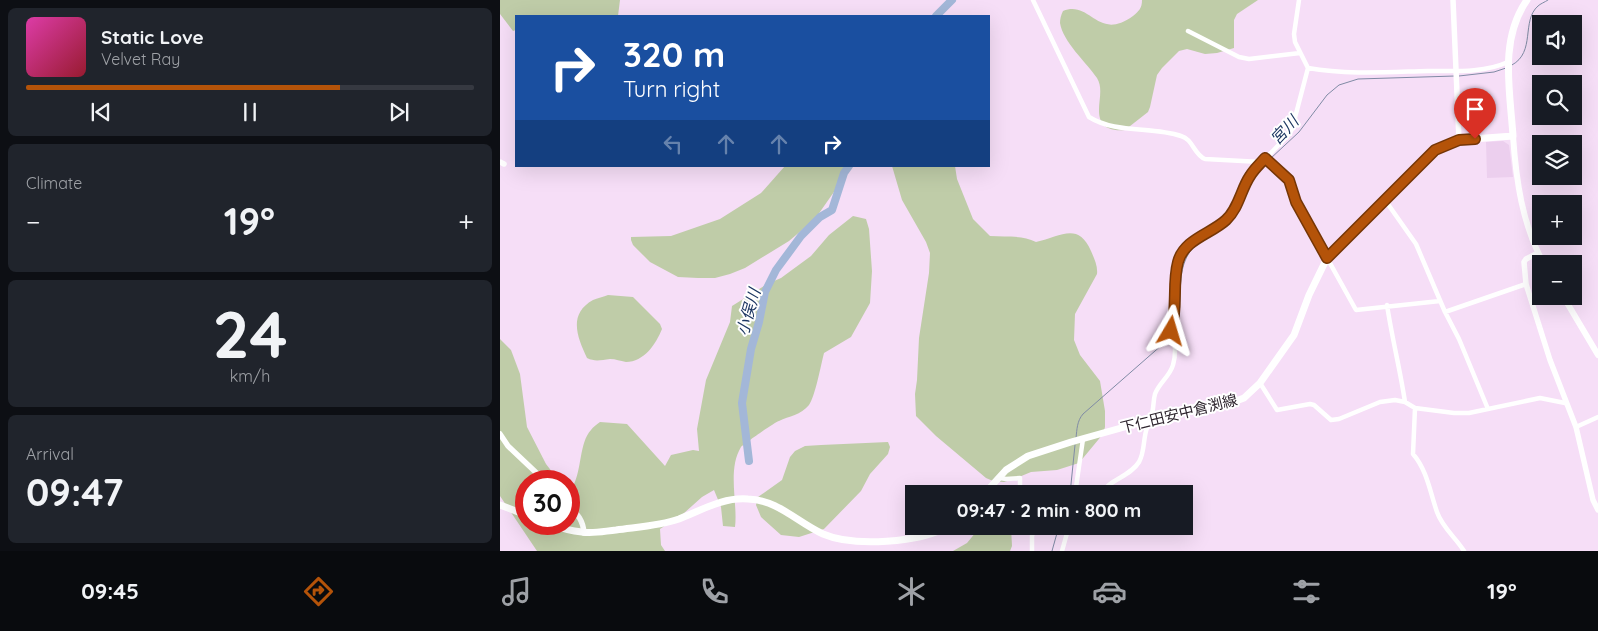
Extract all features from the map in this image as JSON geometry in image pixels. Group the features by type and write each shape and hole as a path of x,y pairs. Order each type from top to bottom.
{"main road":[{"path":"1527,0 1514,26 1509,45 1508,63 1519,193 1538,253"},
{"name":"下仁田安中倉渕線","path":"993,485 1013,464 1028,456 1196,407 1236,401 1251,393 1294,335 1309,295 1327,258 1435,150 1459,140 1513,136"},
{"path":"1568,305 1598,356"},
{"path":"580,532 661,524 724,501 740,498 770,503 823,534 844,540 884,541 915,539 929,535"},
{"path":"500,505 515,511"}],"street":[{"path":"1033,0 1089,117 1122,127 1181,136 1190,142 1200,157 1206,159 1263,160 1273,166 1289,180 1296,202 1356,310 1387,305 1440,301"},
{"path":"1109,485 1125,477 1140,460 1146,428 1153,413 1153,401 1158,388 1174,364 1174,337 1172,332 1176,274 1181,256 1185,249 1196,239 1228,218 1249,176 1290,133 1308,68 1295,42 1294,34 1299,0"},
{"path":"1453,0 1459,140"},
{"path":"1188,31 1239,58 1249,59 1300,53"},
{"path":"1308,68 1346,72 1456,72 1498,67 1508,63"},
{"path":"1385,200 1416,244 1445,312 1459,338 1488,409"},
{"path":"1538,253 1524,262 1526,284 1565,403 1576,427 1593,500 1598,510"},
{"path":"1445,312 1526,284"},
{"path":"1387,305 1405,402"},
{"path":"1260,383 1277,410 1310,404 1314,405 1331,420 1339,419 1380,402 1395,400 1405,402 1415,408 1469,413 1540,398 1565,403"},
{"path":"1415,408 1413,454 1426,477 1442,522 1464,551"},
{"path":"1576,427 1598,417"},
{"path":"500,434 508,446 533,470"},
{"path":"1076,485 1081,439"},
{"path":"1000,478 1006,480 1020,478 1020,485"},
{"path":"580,518 583,522 584,533"},
{"path":"1032,535 1032,551"},
{"path":"1062,551 1066,535"}],"shaded area":[{"path":"1503,141 1509,145 1513,177 1487,178 1486,142"}],"green space":[{"path":"500,0 620,0 618,15 515,15 515,30 513,31 500,14"},
{"path":"1142,0 1258,0 1237,14 1234,20 1234,48 1205,54 1187,49 1179,51 1157,75 1148,112 1125,130 1112,129 1103,124 1099,116 1100,88 1097,78 1066,37 1060,23 1061,17 1063,11 1073,9 1081,11 1102,23 1111,25 1121,23 1137,13 1141,7"},
{"path":"784,167 847,167 836,189 815,219 789,241 745,268 730,274 715,278 678,277 650,262 633,245 631,240 631,237 671,236 720,219 761,193"},
{"path":"892,167 955,167 957,179 973,219 990,236 1020,237 1036,242 1068,233 1080,236 1086,242 1095,262 1097,274 1075,314 1074,340 1080,355 1100,381 1105,411 1105,427 1103,434 1079,463 1057,470 1031,472 1004,482 993,481 986,478 936,436 916,416 915,394 919,338 929,273 930,253 926,242 902,200"},
{"path":"853,216 866,219 869,229 872,271 870,303 851,337 824,353 816,388 809,405 799,413 772,425 741,447 737,456 734,476 735,527 723,526 721,507 714,490 660,529 661,545 665,551 537,551 526,535 580,535 580,470 578,470 582,449 587,435 600,422 627,424 665,466 671,455 693,450 699,451 697,429 706,380 730,322 732,306 767,284 781,278 811,256 829,235"},
{"path":"608,295 633,297 660,324 662,329 644,356 626,362 612,359 595,360 587,358 580,342 577,319 585,306 593,300"},
{"path":"500,339 511,350 520,374 527,427 551,470 515,470 515,518 500,496"},
{"path":"888,442 890,447 888,454 870,474 861,491 824,529 799,537 781,535 761,517 756,505 758,497 782,480 790,457 795,451 805,446"},
{"path":"974,535 1011,535 1012,546 1010,551 953,551 967,543"}],"waterway":[{"name":"小俣川","path":"937,15 952,0"},
{"name":"宮川","path":"1512,65 1524,52 1533,12 1539,5 1548,0"},
{"name":"宮川","path":"1459,76 1494,72 1506,68"},
{"name":"宮川","path":"1270,159 1299,132 1327,95 1339,85 1358,79 1455,76"},
{"name":"宮川","path":"1173,333 1179,316 1182,270 1189,253 1200,242 1233,218 1252,181 1267,162"},
{"name":"小俣川","path":"749,461 742,403 751,349 765,292 776,270 801,236 820,217 832,210 844,173 848,167"},
{"name":"宮川","path":"1076,438 1078,422 1083,414 1171,337"},
{"name":"宮川","path":"1071,485 1075,445"},
{"name":"宮川","path":"1052,551 1056,535"}],"route":[{"path":"1171,331 1176,274 1181,256 1185,249 1196,239 1228,218 1249,176 1265,158 1289,180 1296,202 1327,258 1435,150 1459,140 1475,139"}]}
